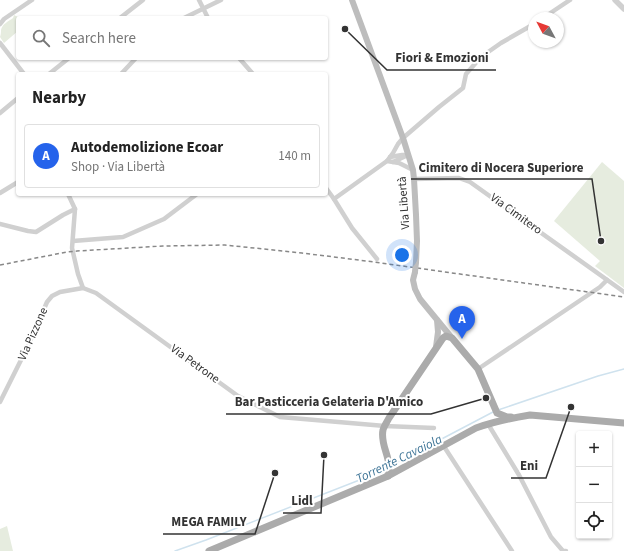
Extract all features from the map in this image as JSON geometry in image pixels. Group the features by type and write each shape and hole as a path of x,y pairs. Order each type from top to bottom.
{"main road":[{"name":"Via Libertà","path":"352,0 403,138 413,170 417,241 413,280 415,290 420,299 478,369 497,413"},
{"path":"435,351 438,332 437,319"},
{"path":"388,476 389,469 387,454 383,443 384,428 389,418 443,338 446,336 452,338"},
{"path":"488,424 493,420 497,413 515,418"},
{"path":"209,551 388,476 443,445 476,428 488,424 530,415 624,423"},
{"path":"387,454 396,465 403,468"}],"street":[{"path":"0,24 4,19 32,0"},
{"path":"123,16 143,0"},
{"path":"199,0 207,16"},
{"path":"188,16 222,0"},
{"path":"552,12 570,0"},
{"path":"615,0 624,9"},
{"path":"622,0 624,5"},
{"path":"390,160 398,144 403,138 463,88 466,74 481,57 501,42 528,27"},
{"path":"0,43 22,72"},
{"path":"52,72 66,60"},
{"path":"123,72 134,60"},
{"path":"241,60 251,72"},
{"path":"0,113 16,100"},
{"path":"334,199 390,160 408,155"},
{"path":"390,160 413,170"},
{"name":"Via Cimitero","path":"414,179 459,178 470,182 624,292"},
{"path":"0,193 16,183"},
{"path":"328,191 352,228 377,259"},
{"path":"69,196 75,210 72,248 83,288"},
{"path":"73,242 123,237 164,219 194,196"},
{"path":"0,224 36,232 63,215 75,210"},
{"path":"478,369 600,287 607,280"},
{"name":"Via Pizzone","path":"0,402 28,346 47,302 52,296 60,292 83,288"},
{"name":"Via Petrone","path":"83,288 96,293 238,396 280,417 384,428 434,428"},
{"path":"488,424 519,475 551,537 564,551"},
{"path":"443,445 512,551"}],"shaded area":[{"path":"14,15 16,16 16,33 4,43 0,37 2,28 13,18"},
{"path":"602,162 624,181 624,288 595,266 600,261 554,221"},
{"path":"7,526 13,551 0,551 0,529"}],"waterway":[{"name":"Torrente Cavaiola","path":"498,410 598,376 624,369"},
{"name":"Torrente Cavaiola","path":"392,465 493,412"},
{"name":"Torrente Cavaiola","path":"175,551 387,468"}],"railway":[{"path":"0,265 77,251 163,246 225,245 374,262 624,297"}],"place":[{"name":"Fiori & Emozioni","path":"345,29"},
{"name":"Cimitero di Nocera Superiore","path":"601,241"},
{"name":"Autodemolizione Ecoar","path":"462,339"},
{"name":"Bar Pasticceria Gelateria D'Amico","path":"486,398"},
{"name":"Eni","path":"571,407"},
{"name":"Lidl","path":"324,455"},
{"name":"MEGA FAMILY","path":"275,473"}]}
